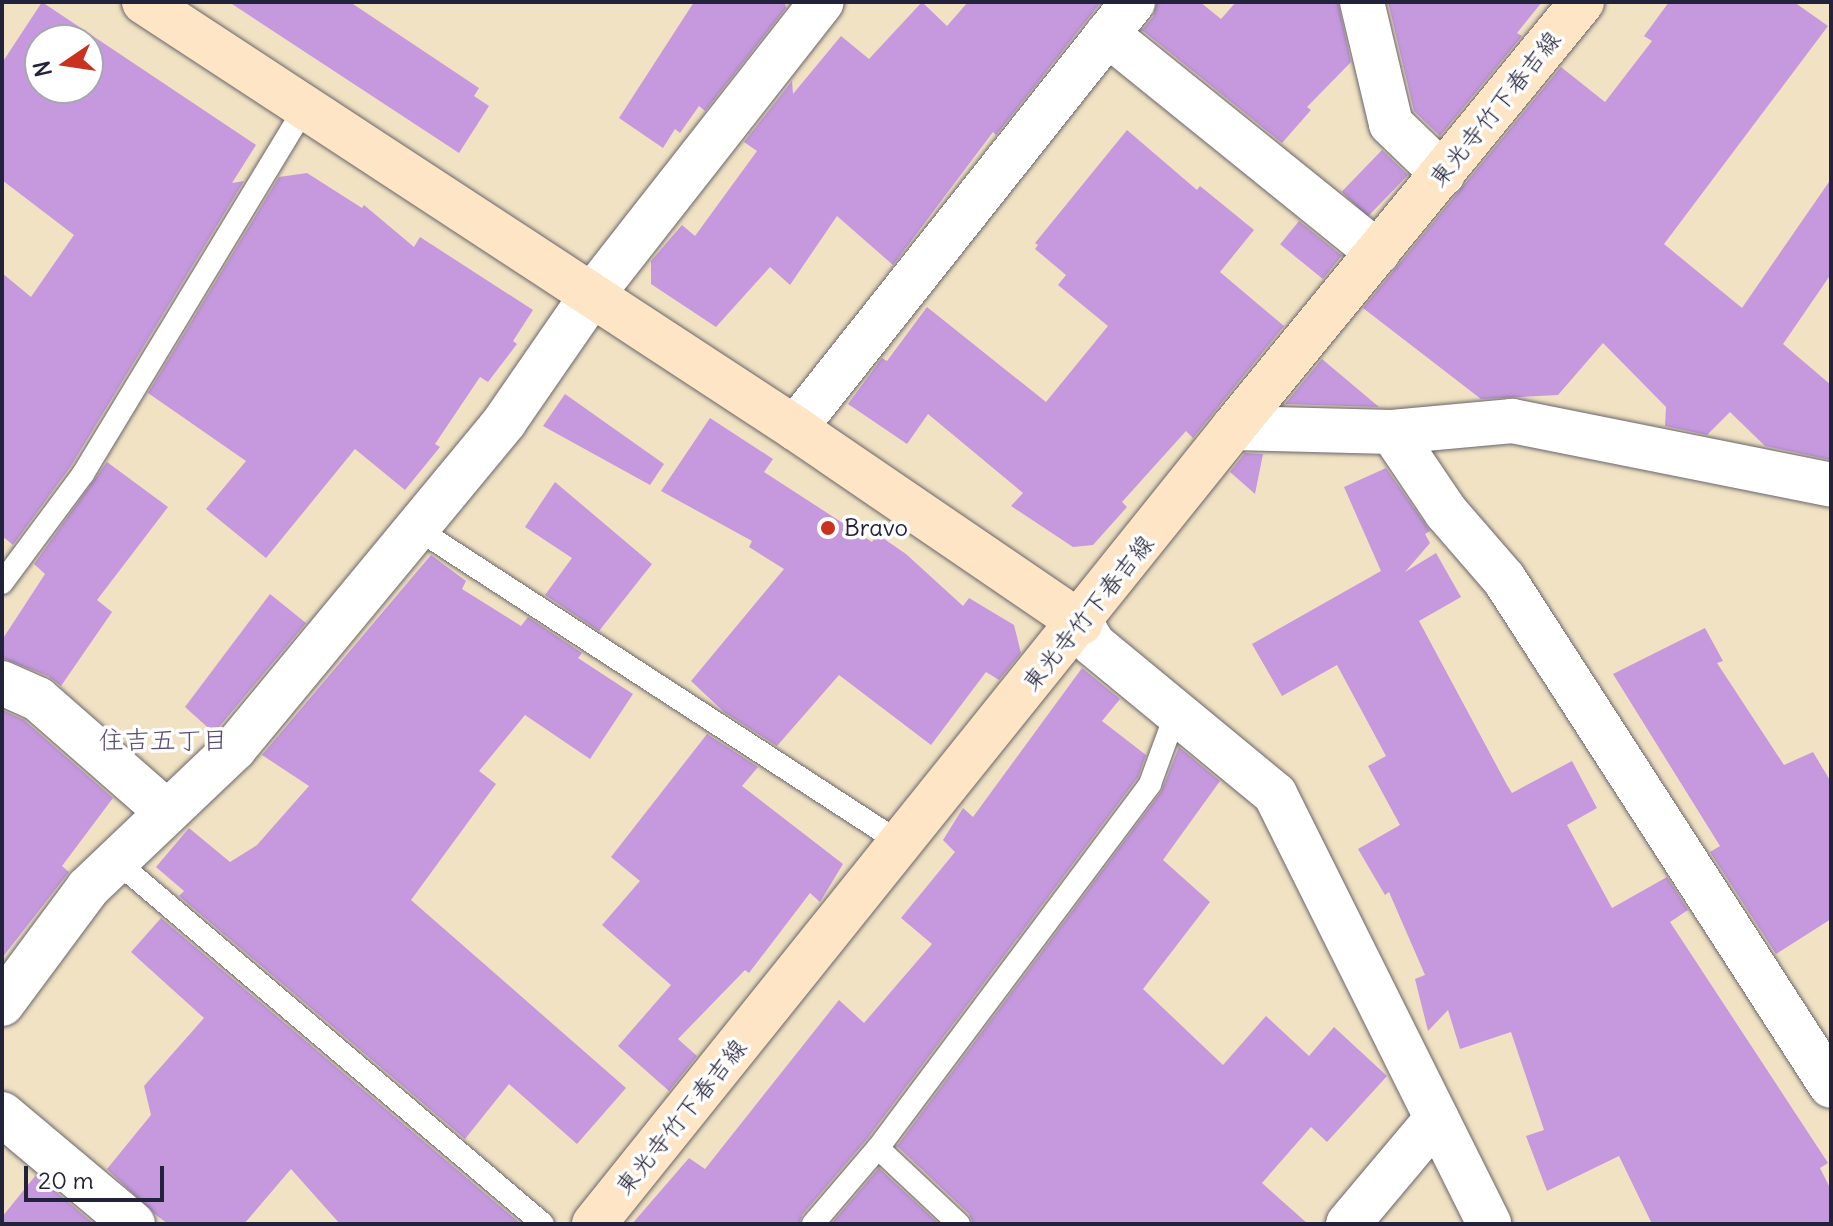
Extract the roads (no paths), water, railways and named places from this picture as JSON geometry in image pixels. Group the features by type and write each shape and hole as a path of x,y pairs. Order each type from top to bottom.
{"main road":[{"path":"144,2 795,428 1081,623"},
{"name":"東光寺竹下春吉線","path":"594,1224 1081,623 1233,428 1582,2"}],"street":[{"path":"2,1004 88,888 234,749 505,421 592,295 822,2"},
{"path":"1362,2 1391,124 1443,174"},
{"path":"795,428 1120,18 1378,253"},
{"path":"1233,428 1392,432 1512,421 1831,485"},
{"path":"1392,432 1446,512 1504,579 1831,1086"},
{"path":"1081,623 1093,644 1275,794 1489,1224"},
{"path":"2,683 38,699 166,811"},
{"path":"2,1114 133,1224"},
{"path":"1348,1224 1437,1118"}],"lane":[{"path":"2,583 83,474 305,107"},
{"path":"416,528 902,844"},
{"path":"813,1224 878,1148 1150,784 1176,713"},
{"path":"116,861 543,1224"},
{"path":"878,1148 959,1224"}],"place":[{"name":"Bravo","path":"828,528"}],"district":[{"name":"住吉五丁目","path":"163,740"}]}
